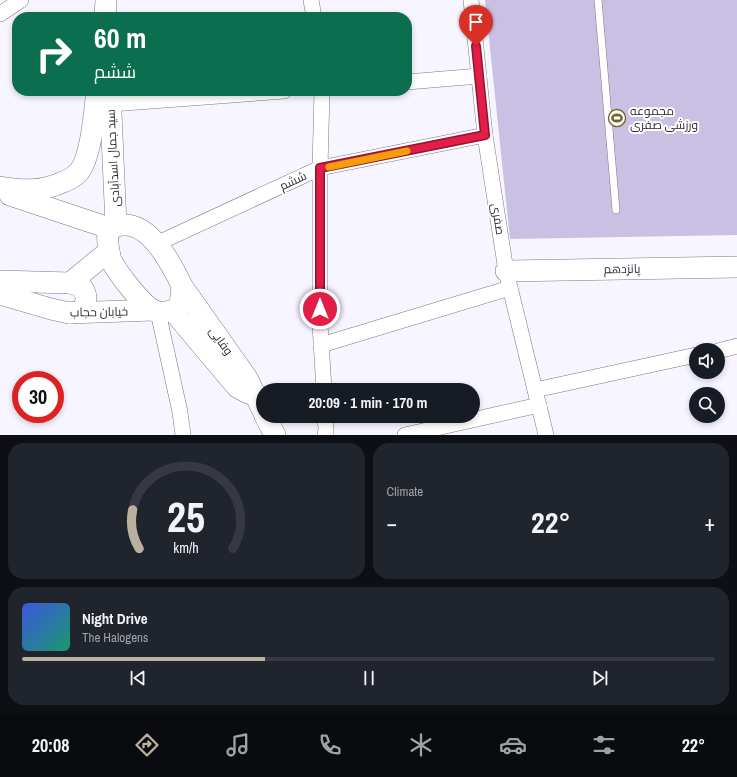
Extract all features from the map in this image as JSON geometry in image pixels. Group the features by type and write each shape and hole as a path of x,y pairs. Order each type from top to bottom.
{"street":[{"path":"0,14 21,0"},
{"path":"105,12 106,0"},
{"path":"312,0 313,12"},
{"name":"صفری","path":"471,0 485,135 508,280 546,435"},
{"path":"412,82 479,76"},
{"path":"0,187 31,190 51,188 69,180 78,172 84,163 106,96"},
{"name":"سید جمال اسدآبادی","path":"106,96 114,227 108,232 107,245 109,251"},
{"path":"322,96 320,168 320,324 324,383"},
{"name":"ششم","path":"156,244 320,168 485,135"},
{"name":"وفایی","path":"0,192 114,227 131,225 146,232 174,270 182,286 247,378 256,398"},
{"path":"70,283 109,251"},
{"name":"وفایی","path":"109,251 112,260 122,277 144,304 162,311 237,387 256,409"},
{"name":"پانزدهم","path":"508,280 737,267"},
{"path":"321,345 508,280"},
{"path":"0,281 70,283 81,286 86,292 87,300 84,309 78,312 69,313"},
{"path":"182,286 180,304 162,311 183,435"},
{"name":"خیابان حجاب","path":"0,294 69,313 162,311"},
{"path":"725,349 737,346"},
{"path":"406,435 537,397 689,357"},
{"path":"325,435 326,423"}],"lane":[{"path":"598,0 616,210"}],"shaded area":[{"name":"مجموعه ورزشی صفری","path":"485,0 737,0 737,235 510,239"}],"slow traffic":[{"path":"329,167 407,151"}],"place":[{"name":"مجموعه ورزشی صفری","path":"617,118"}],"route":[{"path":"320,309 320,168 485,135 476,46"}]}
